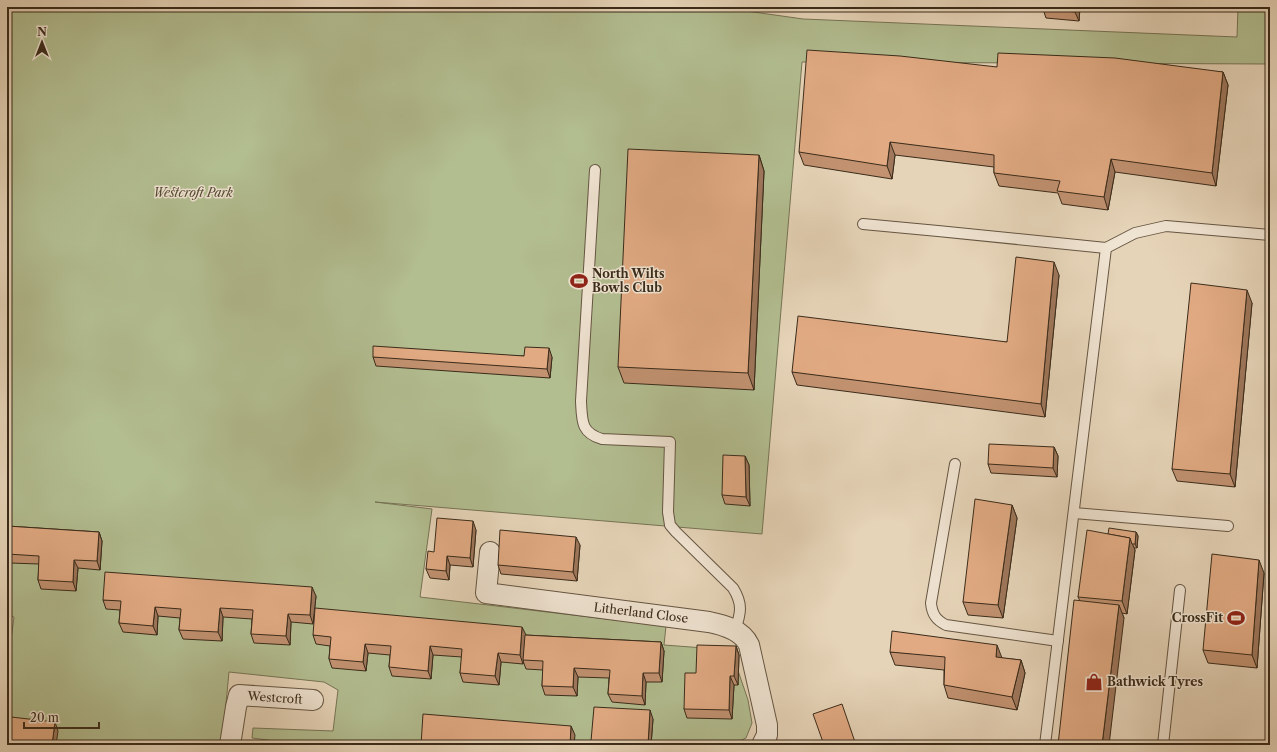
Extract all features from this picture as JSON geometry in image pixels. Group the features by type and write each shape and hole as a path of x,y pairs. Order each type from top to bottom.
{"street":[{"name":"Litherland Close","path":"490,552 486,593 709,622 735,630 745,638 749,645 767,725 767,735 762,745"},
{"name":"Westcroft","path":"230,745 239,695 313,700"}],"lane":[{"path":"595,170 581,401 584,426 594,437 602,439 670,442 668,512 670,524 676,532 733,588 737,594 740,610 735,630"},
{"path":"863,224 938,230 1106,248 1135,233 1166,226 1270,235"},
{"path":"1045,745 1106,248"},
{"path":"955,464 931,603 934,615 938,621 946,625 1058,640"},
{"path":"1074,513 1228,526"},
{"path":"1163,745 1180,590"}],"green space":[{"name":"Westcroft Park","path":"7,7 718,7 803,19 1237,37 1238,7 1270,7 1270,64 802,62 762,534 375,502 432,509 420,597 666,626 664,645 731,650 748,700 752,723 746,738 731,745 306,745 252,738 253,728 333,731 338,690 324,682 229,672 222,745 7,745 7,669 14,617 7,616"}],"building":[{"path":"1043,7 1076,7 1075,12 1043,9"},
{"path":"807,50 900,56 997,67 998,53 1115,58 1223,72 1212,173 1111,159 1104,197 1057,191 1060,181 994,173 994,155 890,142 887,166 799,152"},
{"path":"628,149 759,155 748,373 618,367"},
{"path":"1016,257 1054,262 1041,404 792,372 798,316 1007,342"},
{"path":"1191,283 1247,290 1230,474 1172,469"},
{"path":"373,346 524,356 525,347 549,348 547,369 373,357"},
{"path":"989,444 1054,447 1053,468 988,464"},
{"path":"723,455 745,456 746,497 722,495"},
{"path":"975,499 1012,505 998,605 963,602"},
{"path":"437,518 473,521 470,558 447,556 446,571 426,569 428,551 434,552"},
{"path":"7,526 99,532 97,561 74,560 73,582 38,580 39,556 7,554"},
{"path":"1109,528 1136,532 1135,544 1132,544 1130,538 1108,534"},
{"path":"500,530 576,537 573,572 498,565"},
{"path":"1087,530 1130,538 1122,601 1078,597"},
{"name":"CrossFit","path":"1212,554 1259,560 1252,655 1203,650"},
{"path":"105,572 312,587 310,615 288,614 286,636 251,634 253,610 220,608 218,632 179,630 181,609 155,607 153,626 119,623 121,601 103,600"},
{"name":"Bathwick Tyres","path":"1074,600 1119,605 1102,745 1058,745"},
{"path":"315,608 522,627 520,655 498,653 495,676 460,673 462,649 430,646 428,671 389,667 391,646 365,644 363,662 329,659 331,637 313,635"},
{"path":"892,631 997,645 996,657 1021,660 1012,697 944,685 945,657 890,652"},
{"path":"525,635 661,642 659,673 643,673 642,696 608,694 610,670 574,668 573,687 542,686 543,661 523,660"},
{"path":"697,645 736,646 734,676 730,676 729,710 684,709 685,673 696,673"},
{"path":"842,704 856,745 824,745 813,714"},
{"path":"594,707 650,710 648,745 591,741"},
{"path":"423,714 571,726 570,745 421,745"},
{"path":"11,717 55,722 52,745 8,745"},
{"path":"356,743 384,745 356,745"}],"place":[{"name":"North Wilts Bowls Club","path":"579,281"},
{"name":"CrossFit","path":"1236,618"},
{"name":"Bathwick Tyres","path":"1094,682"}]}
